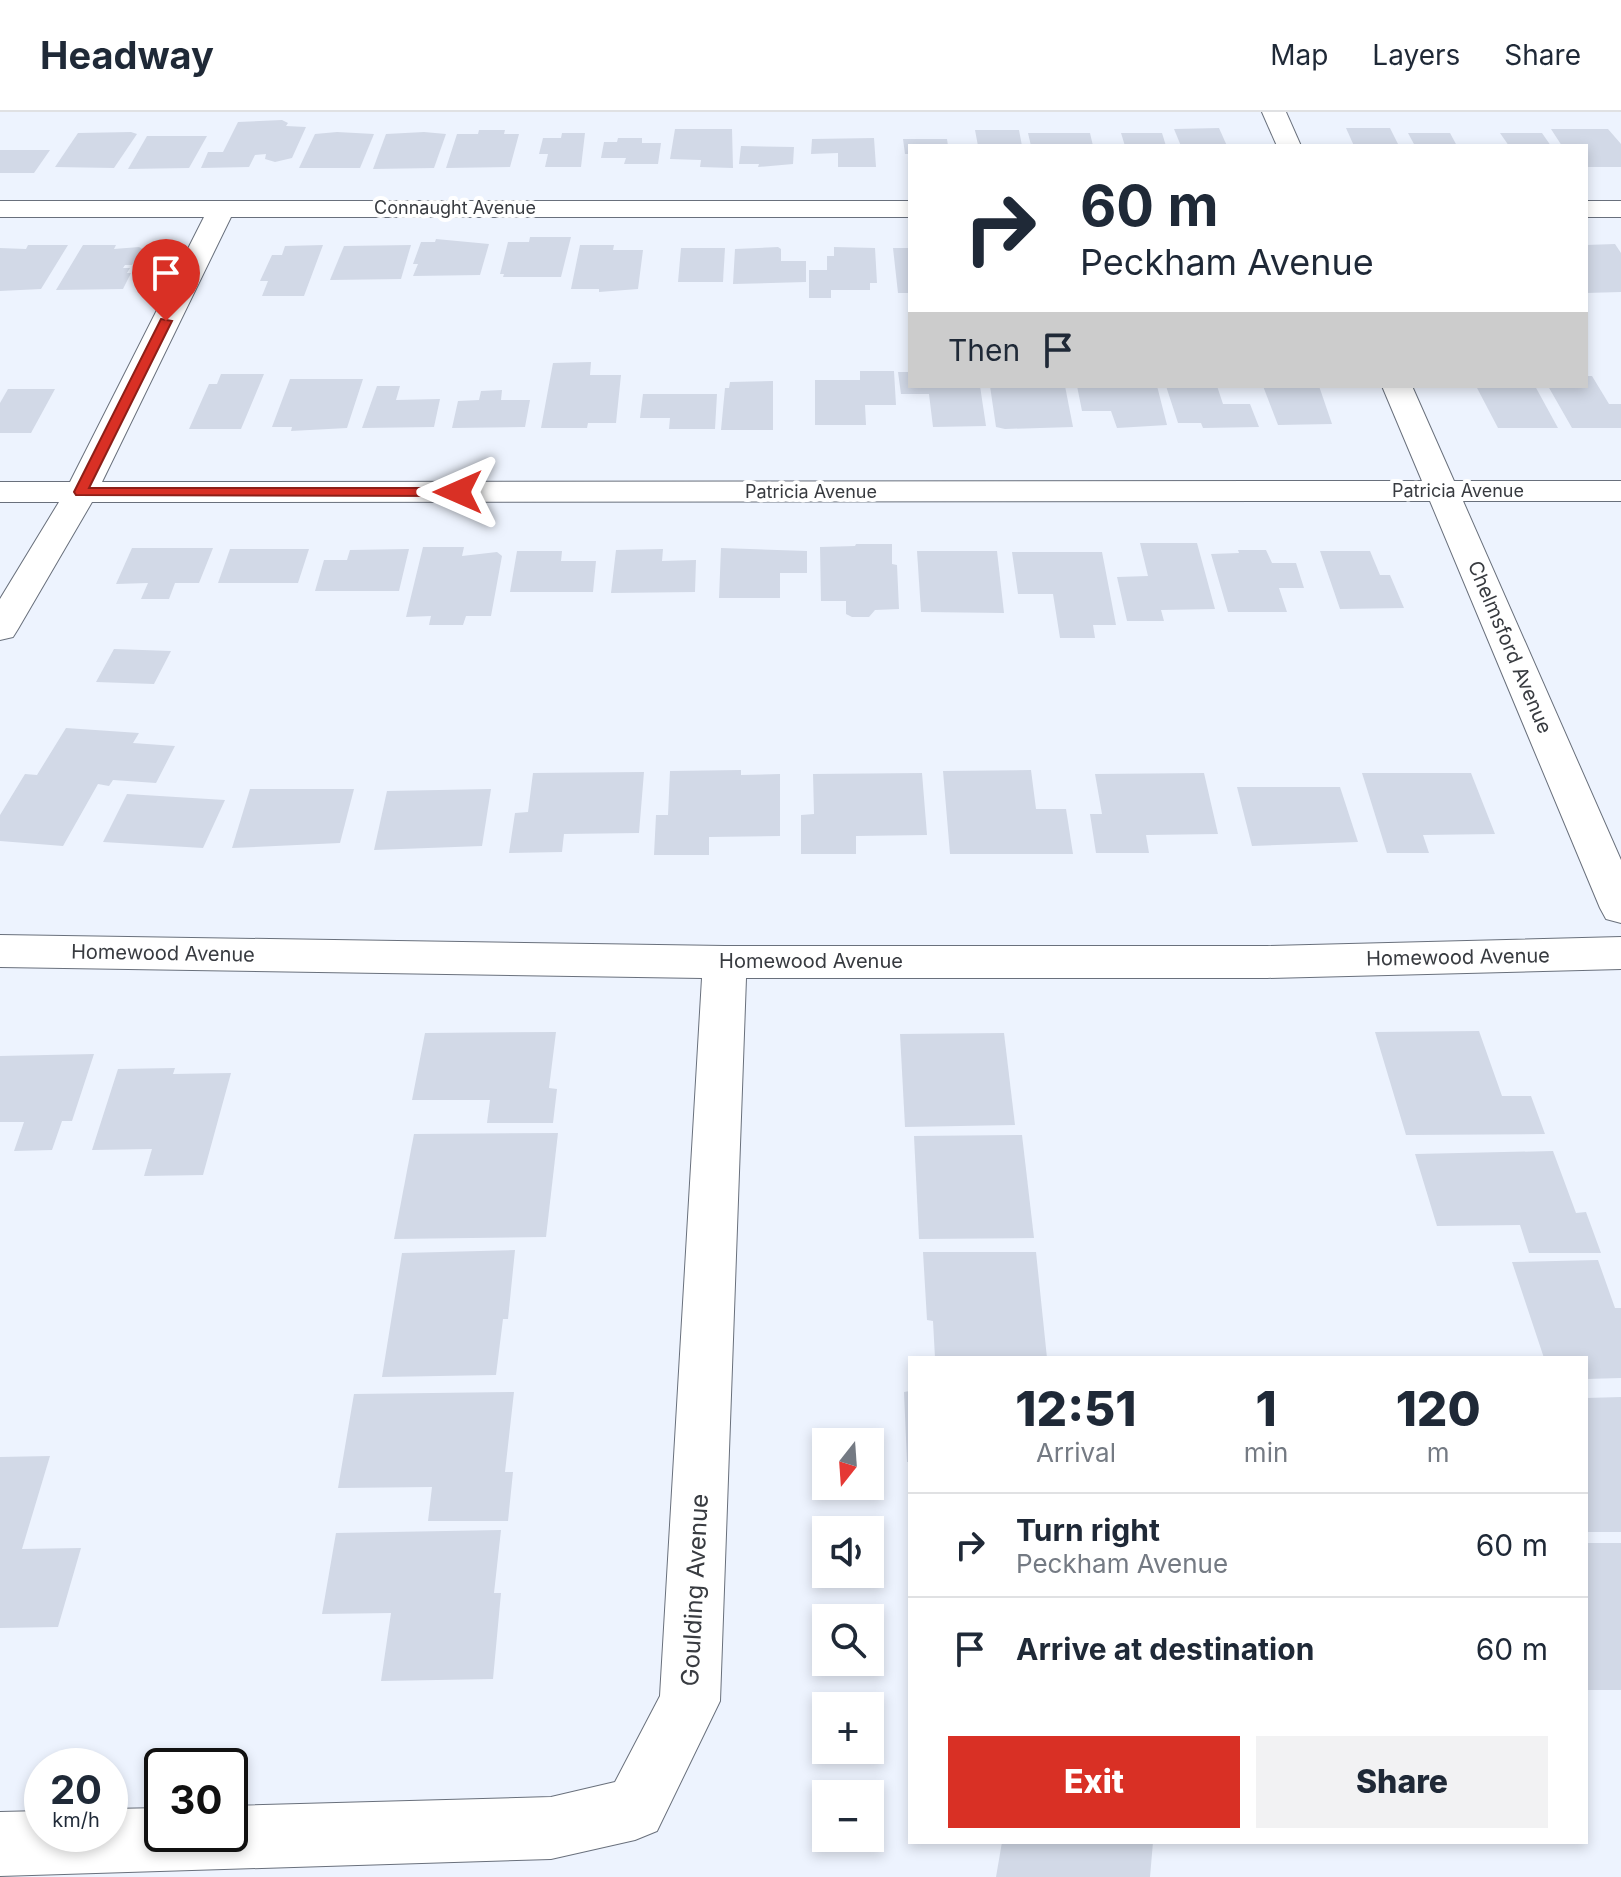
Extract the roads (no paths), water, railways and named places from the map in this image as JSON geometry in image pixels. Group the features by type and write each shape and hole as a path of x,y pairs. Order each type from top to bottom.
{"street":[{"path":"1274,112 1288,144"},
{"path":"0,629 81,492 222,208"},
{"name":"Connaught Avenue","path":"0,209 908,209"},
{"path":"1588,209 1621,209"},
{"name":"Chelmsford Avenue","path":"1398,388 1621,908"},
{"name":"Patricia Avenue","path":"0,492 1621,491"},
{"name":"Homewood Avenue","path":"0,951 725,962 1267,962 1621,953"},
{"name":"Goulding Avenue","path":"0,1844 551,1828 635,1809 690,1701 725,962"}]}
